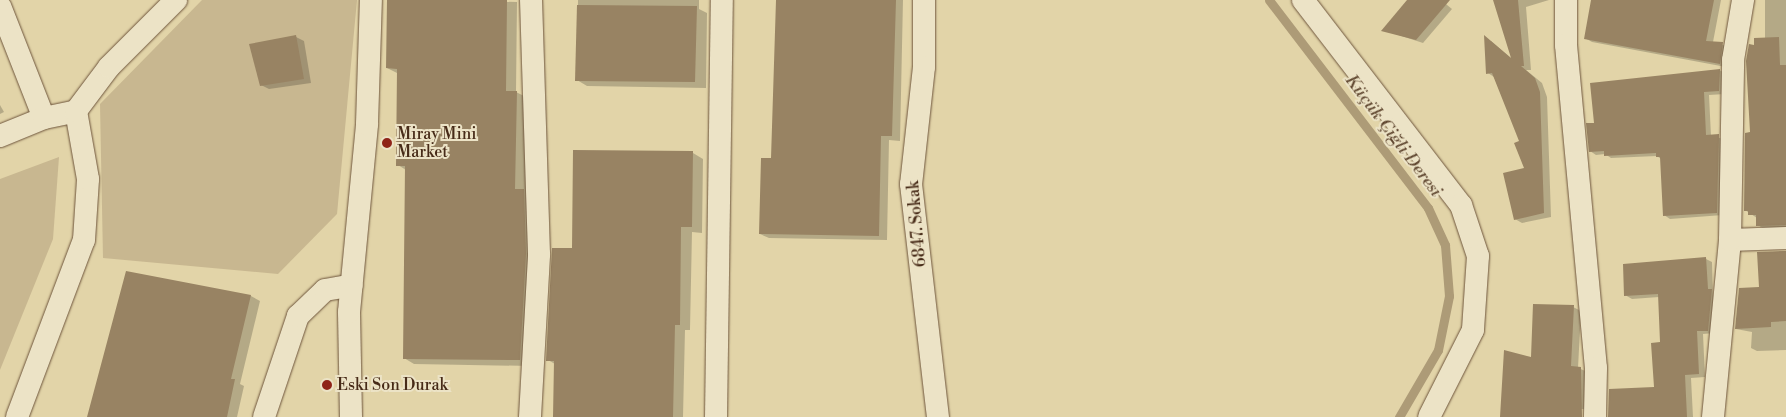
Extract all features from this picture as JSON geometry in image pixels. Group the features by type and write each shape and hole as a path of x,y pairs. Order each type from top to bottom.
{"street":[{"path":"0,136 44,118 76,110 109,67 176,0"},
{"path":"351,417 349,312 367,124 371,0"},
{"path":"530,417 539,254 531,0"},
{"path":"716,417 722,0"},
{"name":"6847. Sokak","path":"924,0 924,67 911,184 938,417"},
{"path":"1303,0 1461,205 1478,256 1473,330 1429,417"},
{"path":"1566,0 1566,45 1596,368 1595,417"},
{"path":"1713,417 1730,240 1733,60 1743,0"},
{"path":"0,6 44,118"},
{"path":"17,417 84,240 88,180 76,110"},
{"path":"1730,240 1786,238"},
{"path":"264,417 298,316 325,290 352,285"}],"shaded area":[{"path":"202,0 357,0 337,214 278,274 103,258 100,104"},
{"path":"59,157 53,239 0,370 0,179"}],"building":[{"path":"387,0 507,0 506,91 517,91 515,189 524,189 526,254 520,360 403,359 405,166 396,166 397,69 386,68"},
{"path":"776,0 896,0 892,136 881,136 879,236 759,234 761,158 771,158"},
{"path":"1407,0 1450,0 1416,40 1381,31"},
{"path":"1493,0 1518,0 1524,66 1521,66 1535,78 1540,92 1544,213 1514,220 1503,173 1524,168 1514,143 1519,141 1492,73 1486,74 1484,35 1511,58"},
{"path":"1591,0 1714,0 1706,41 1723,42 1720,64 1584,39"},
{"path":"577,5 697,6 695,82 575,81"},
{"path":"296,35 304,79 260,86 249,44"},
{"path":"1779,37 1780,65 1786,65 1786,225 1756,226 1756,215 1748,215 1748,211 1744,211 1745,133 1750,132 1746,61 1749,44 1754,45 1754,38"},
{"path":"1720,69 1719,91 1704,92 1706,135 1719,134 1717,213 1663,216 1660,157 1656,157 1656,153 1604,156 1604,151 1589,152 1586,123 1594,123 1590,83"},
{"path":"573,150 693,151 692,227 681,227 680,325 675,325 673,417 553,417 554,361 546,361 552,248 572,248"},
{"path":"1786,251 1786,321 1771,322 1771,327 1735,329 1739,288 1759,287 1757,252"},
{"path":"1706,257 1708,289 1712,289 1708,331 1697,331 1699,374 1685,375 1687,417 1608,417 1609,389 1654,387 1651,343 1660,342 1658,294 1624,296 1623,264"},
{"path":"126,271 251,295 231,379 235,379 227,417 87,417"},
{"path":"1533,304 1574,305 1571,366 1581,367 1582,417 1500,417 1504,350 1531,357"}],"waterway":[{"name":"Küçük Çiğli Deresi","path":"1269,0 1428,208 1445,245 1449,296 1438,350 1399,417"}],"place":[{"name":"Miray Mini Market","path":"387,143"},
{"name":"Eski Son Durak","path":"327,385"}]}
